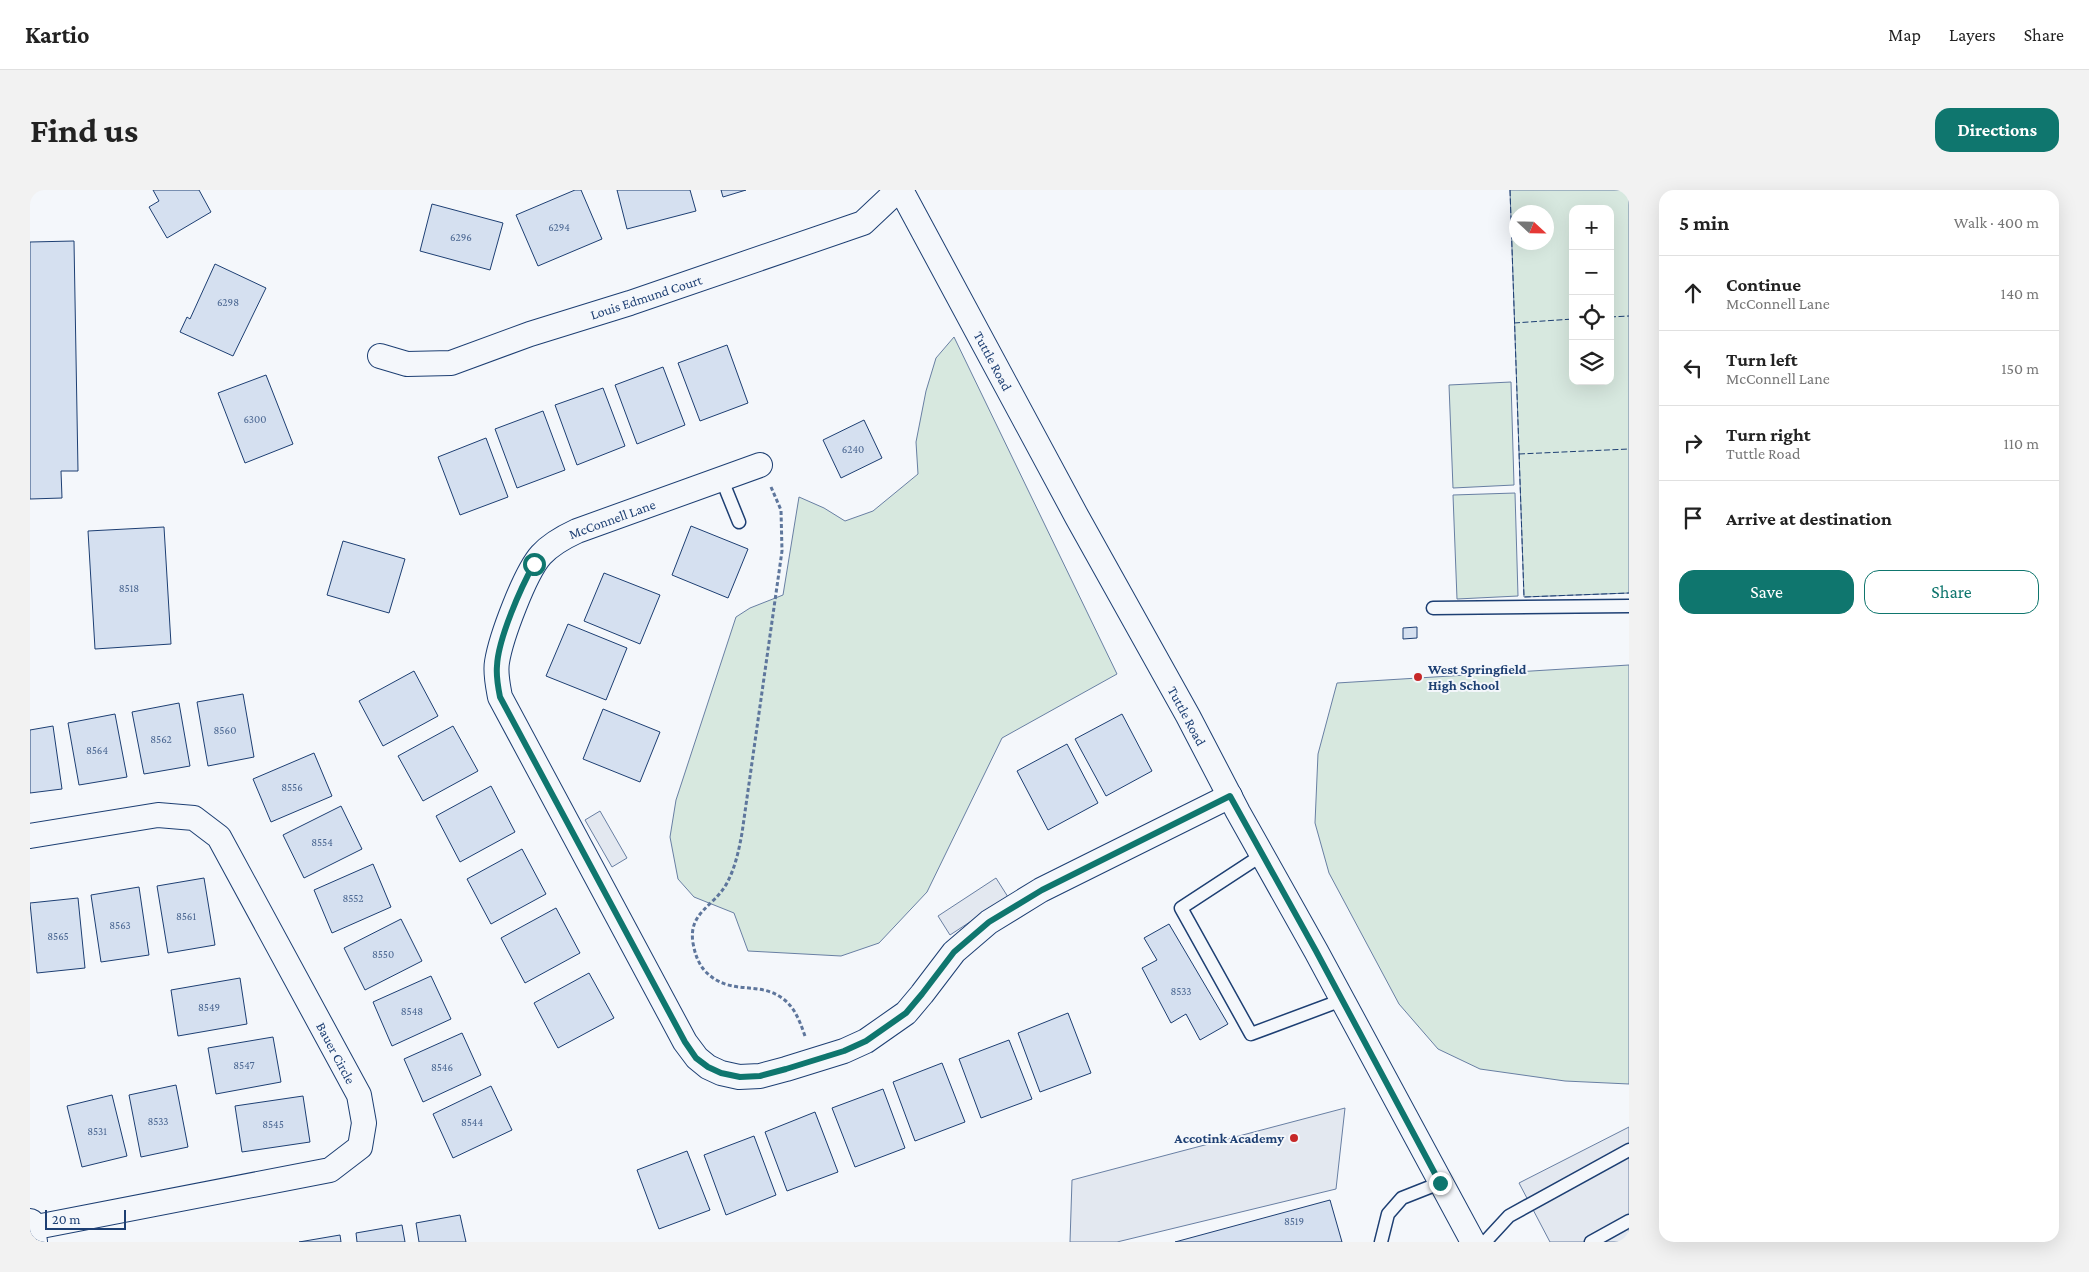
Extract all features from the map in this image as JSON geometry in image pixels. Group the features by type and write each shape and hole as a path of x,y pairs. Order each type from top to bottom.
{"street":[{"name":"Louis Edmund Court","path":"380,356 406,364 451,363 530,334 630,303 863,223 899,190"},
{"name":"Tuttle Road","path":"899,190 1473,1242"},
{"name":"McConnell Lane","path":"760,465 564,537 542,554 527,576 504,636 496,664 500,697 685,1042 696,1058 721,1073 740,1077 760,1076 813,1061 866,1041 906,1013 954,952 989,922 1042,890 1230,796"},
{"name":"Bauer Circle","path":"30,836 158,815 194,818 219,837 359,1095 364,1123 360,1147 330,1170 31,1231"}],"lane":[{"path":"722,480 739,522"},
{"path":"1433,608 1629,606"},
{"path":"1262,855 1181,908 1250,1034 1342,1000"},
{"path":"1485,1242 1509,1216 1629,1150"},
{"path":"1381,1242 1388,1214 1402,1198 1440,1183"},
{"path":"1591,1242 1629,1221"}],"path":[{"path":"760,465 781,510 783,521 782,551 739,847 732,871 723,889 697,916 694,924 693,943 700,965 717,982 724,985 769,992 789,1003 799,1020 813,1061"}],"shaded area":[{"path":"1510,190 1629,190 1629,593 1524,597 1512,250 1554,250 1554,205 1511,205"},
{"path":"954,337 1117,674 1002,738 927,892 879,943 841,956 748,951 734,913 694,897 678,879 670,837 676,800 736,617 750,608 783,595 799,497 824,508 845,521 873,511 918,474 916,442 926,391 936,358"},
{"path":"1511,382 1514,485 1453,488 1449,385"},
{"path":"1515,493 1518,596 1457,599 1453,495"},
{"path":"1629,665 1629,1084 1565,1081 1480,1069 1438,1049 1399,1004 1329,873 1315,823 1318,754 1337,683"},
{"path":"600,811 627,858 612,867 585,820"},
{"path":"996,878 1008,897 950,935 938,916"},
{"path":"1345,1108 1336,1189 1117,1242 1070,1242 1072,1180"},
{"path":"1629,1127 1629,1242 1550,1242 1519,1183"}],"building":[{"path":"153,190 199,190 211,212 167,238 149,207 159,201"},
{"path":"575,190 581,190 602,239 538,266 516,215"},
{"path":"617,190 690,190 696,211 627,229"},
{"path":"721,190 746,190 723,197"},
{"path":"432,204 503,223 490,270 420,251"},
{"path":"74,241 78,471 61,471 62,498 30,499 30,242"},
{"path":"215,264 266,288 233,356 180,332 187,317 190,319"},
{"path":"727,345 748,403 700,421 678,363"},
{"path":"663,367 685,425 637,444 615,385"},
{"path":"266,375 293,444 245,463 218,393"},
{"path":"603,388 625,446 577,465 555,405"},
{"path":"543,411 565,470 517,488 495,429"},
{"path":"864,420 882,458 841,478 823,440"},
{"path":"486,438 508,497 460,515 438,457"},
{"path":"691,526 748,549 728,598 672,575"},
{"path":"164,527 171,644 95,649 88,531"},
{"path":"343,541 405,559 389,613 327,595"},
{"path":"604,573 660,595 640,644 584,621"},
{"path":"568,624 627,648 606,700 546,676"},
{"path":"1417,627 1417,638 1403,639 1403,628"},
{"path":"414,671 438,716 383,746 359,701"},
{"path":"243,694 254,757 208,766 197,702"},
{"path":"179,703 190,766 144,774 132,712"},
{"path":"603,709 660,732 640,782 583,759"},
{"path":"115,714 127,777 79,785 68,723"},
{"path":"1122,714 1152,771 1106,796 1075,739"},
{"path":"53,726 62,789 30,793 30,730"},
{"path":"453,726 478,771 423,801 398,756"},
{"path":"1067,744 1098,803 1048,830 1017,771"},
{"path":"314,753 332,796 271,822 253,779"},
{"path":"491,786 515,832 460,862 436,816"},
{"path":"341,806 362,849 304,878 283,835"},
{"path":"522,849 546,894 491,924 467,879"},
{"path":"373,864 391,907 332,933 314,890"},
{"path":"204,878 215,945 168,953 157,886"},
{"path":"139,887 149,955 101,962 91,895"},
{"path":"78,898 85,968 37,973 30,903"},
{"path":"556,908 580,953 525,983 501,938"},
{"path":"401,919 422,961 365,990 344,948"},
{"path":"1169,924 1228,1024 1200,1040 1186,1014 1171,1023 1142,968 1157,960 1144,938"},
{"path":"589,973 614,1018 558,1048 534,1003"},
{"path":"431,976 451,1019 392,1046 373,1002"},
{"path":"240,978 247,1024 178,1036 171,990"},
{"path":"1068,1013 1091,1073 1040,1092 1018,1033"},
{"path":"462,1033 481,1075 423,1102 404,1059"},
{"path":"273,1037 281,1082 216,1094 208,1048"},
{"path":"1009,1040 1032,1099 981,1118 959,1059"},
{"path":"942,1063 965,1122 915,1141 893,1082"},
{"path":"176,1085 188,1147 141,1157 129,1095"},
{"path":"491,1086 512,1130 453,1158 433,1114"},
{"path":"883,1089 905,1148 855,1167 832,1108"},
{"path":"112,1095 127,1156 82,1167 67,1106"},
{"path":"303,1096 310,1142 242,1152 235,1106"},
{"path":"815,1112 838,1172 787,1191 765,1132"},
{"path":"754,1136 776,1195 726,1215 704,1155"},
{"path":"687,1151 710,1210 659,1229 637,1170"},
{"path":"1330,1200 1342,1242 1175,1242"},
{"path":"460,1215 466,1242 419,1242 416,1223"},
{"path":"402,1225 405,1242 357,1242 356,1233"},
{"path":"340,1235 341,1242 299,1242"}],"fence":[{"path":"1510,190 1524,597 1629,593"},
{"path":"1614,317 1629,316"},
{"path":"1514,323 1569,319"},
{"path":"1519,454 1629,449"}],"place":[{"name":"West Springfield High School","path":"1418,677"},
{"name":"Accotink Academy","path":"1294,1138"}],"route":[{"path":"534,564 527,576 499,650 496,664 500,697 685,1042 696,1058 708,1067 721,1073 740,1077 760,1076 844,1051 866,1041 906,1013 954,952 968,938 989,922 1042,890 1230,796 1316,951 1440,1183"}]}
